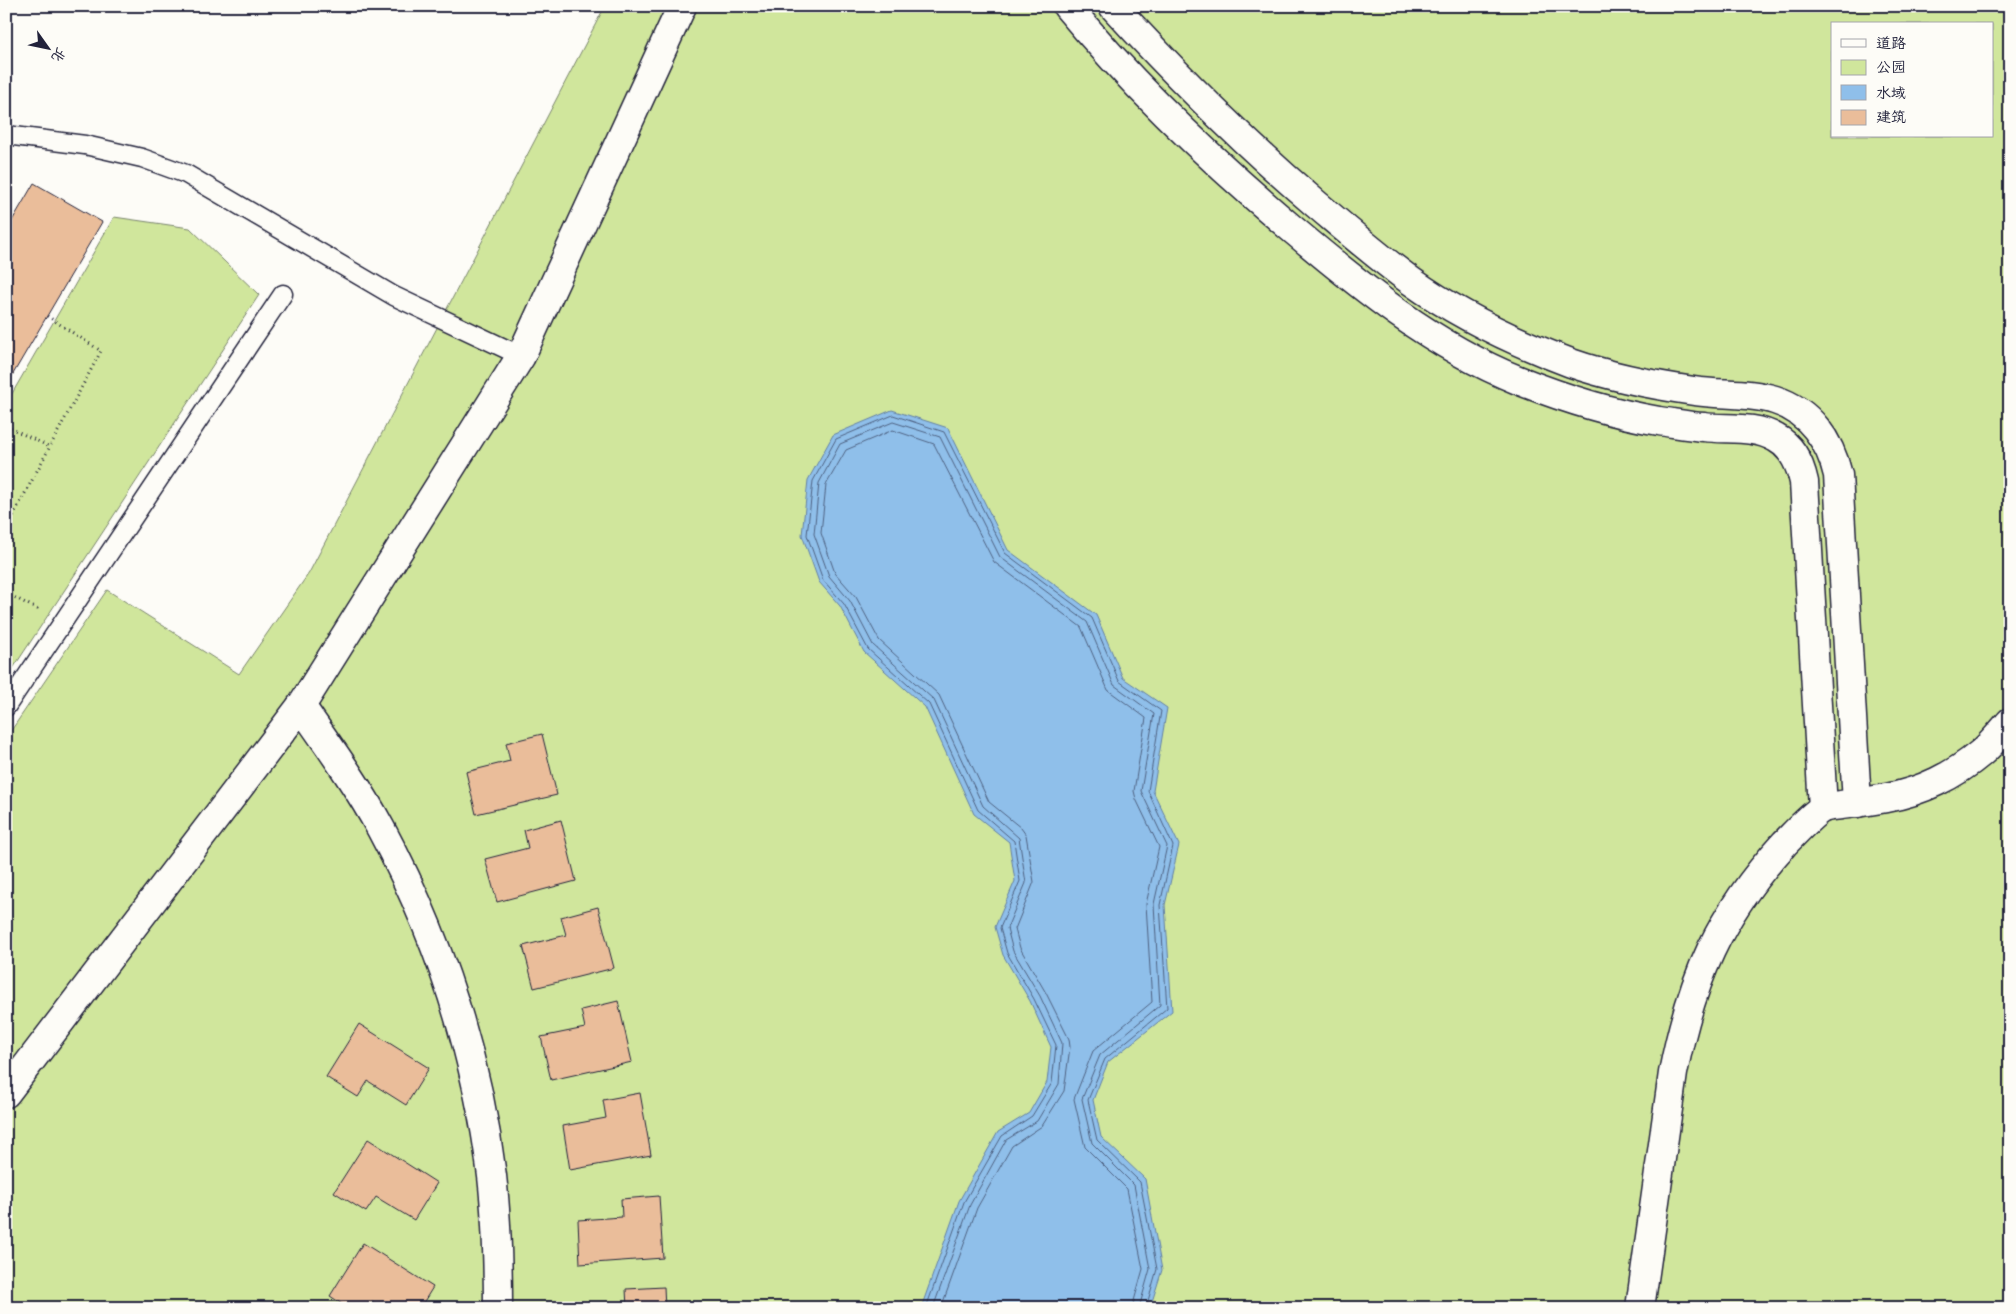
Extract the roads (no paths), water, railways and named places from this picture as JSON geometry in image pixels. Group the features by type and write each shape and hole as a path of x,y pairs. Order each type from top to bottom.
{"street":[{"path":"6,1093 301,706 521,356 682,6"},
{"path":"1067,6 1142,88 1195,142 1258,200 1391,308 1431,335 1500,371 1562,396 1608,410 1656,420 1704,427 1764,432 1777,438 1787,446 1796,457 1802,469 1804,482 1822,808"},
{"path":"1113,6 1192,90 1281,174 1345,229 1411,280 1449,305 1489,328 1574,364 1617,377 1662,386 1775,400 1795,409 1812,422 1825,439 1834,458 1838,475 1857,803"},
{"path":"301,706 343,766 381,828 413,894 441,962 464,1032 481,1103 492,1176 498,1249 498,1308"},
{"path":"1640,1308 1680,1035 1690,998 1705,961 1722,927 1743,893 1767,862 1822,808 1902,796 1944,778 1982,752 2010,722"}],"lane":[{"path":"6,135 85,145 142,158 186,174 394,296 521,356"},
{"path":"6,707 283,294"}],"water":[{"path":"892,410 948,428 1008,550 1096,615 1123,678 1167,708 1153,791 1179,845 1165,905 1172,1011 1108,1062 1093,1100 1101,1137 1145,1179 1162,1270 1150,1308 921,1308 959,1201 998,1132 1029,1113 1047,1082 1051,1047 1030,1001 1003,955 995,927 1015,881 1009,842 974,814 925,707 864,652 840,606 819,582 802,535 808,480 833,435"}]}
